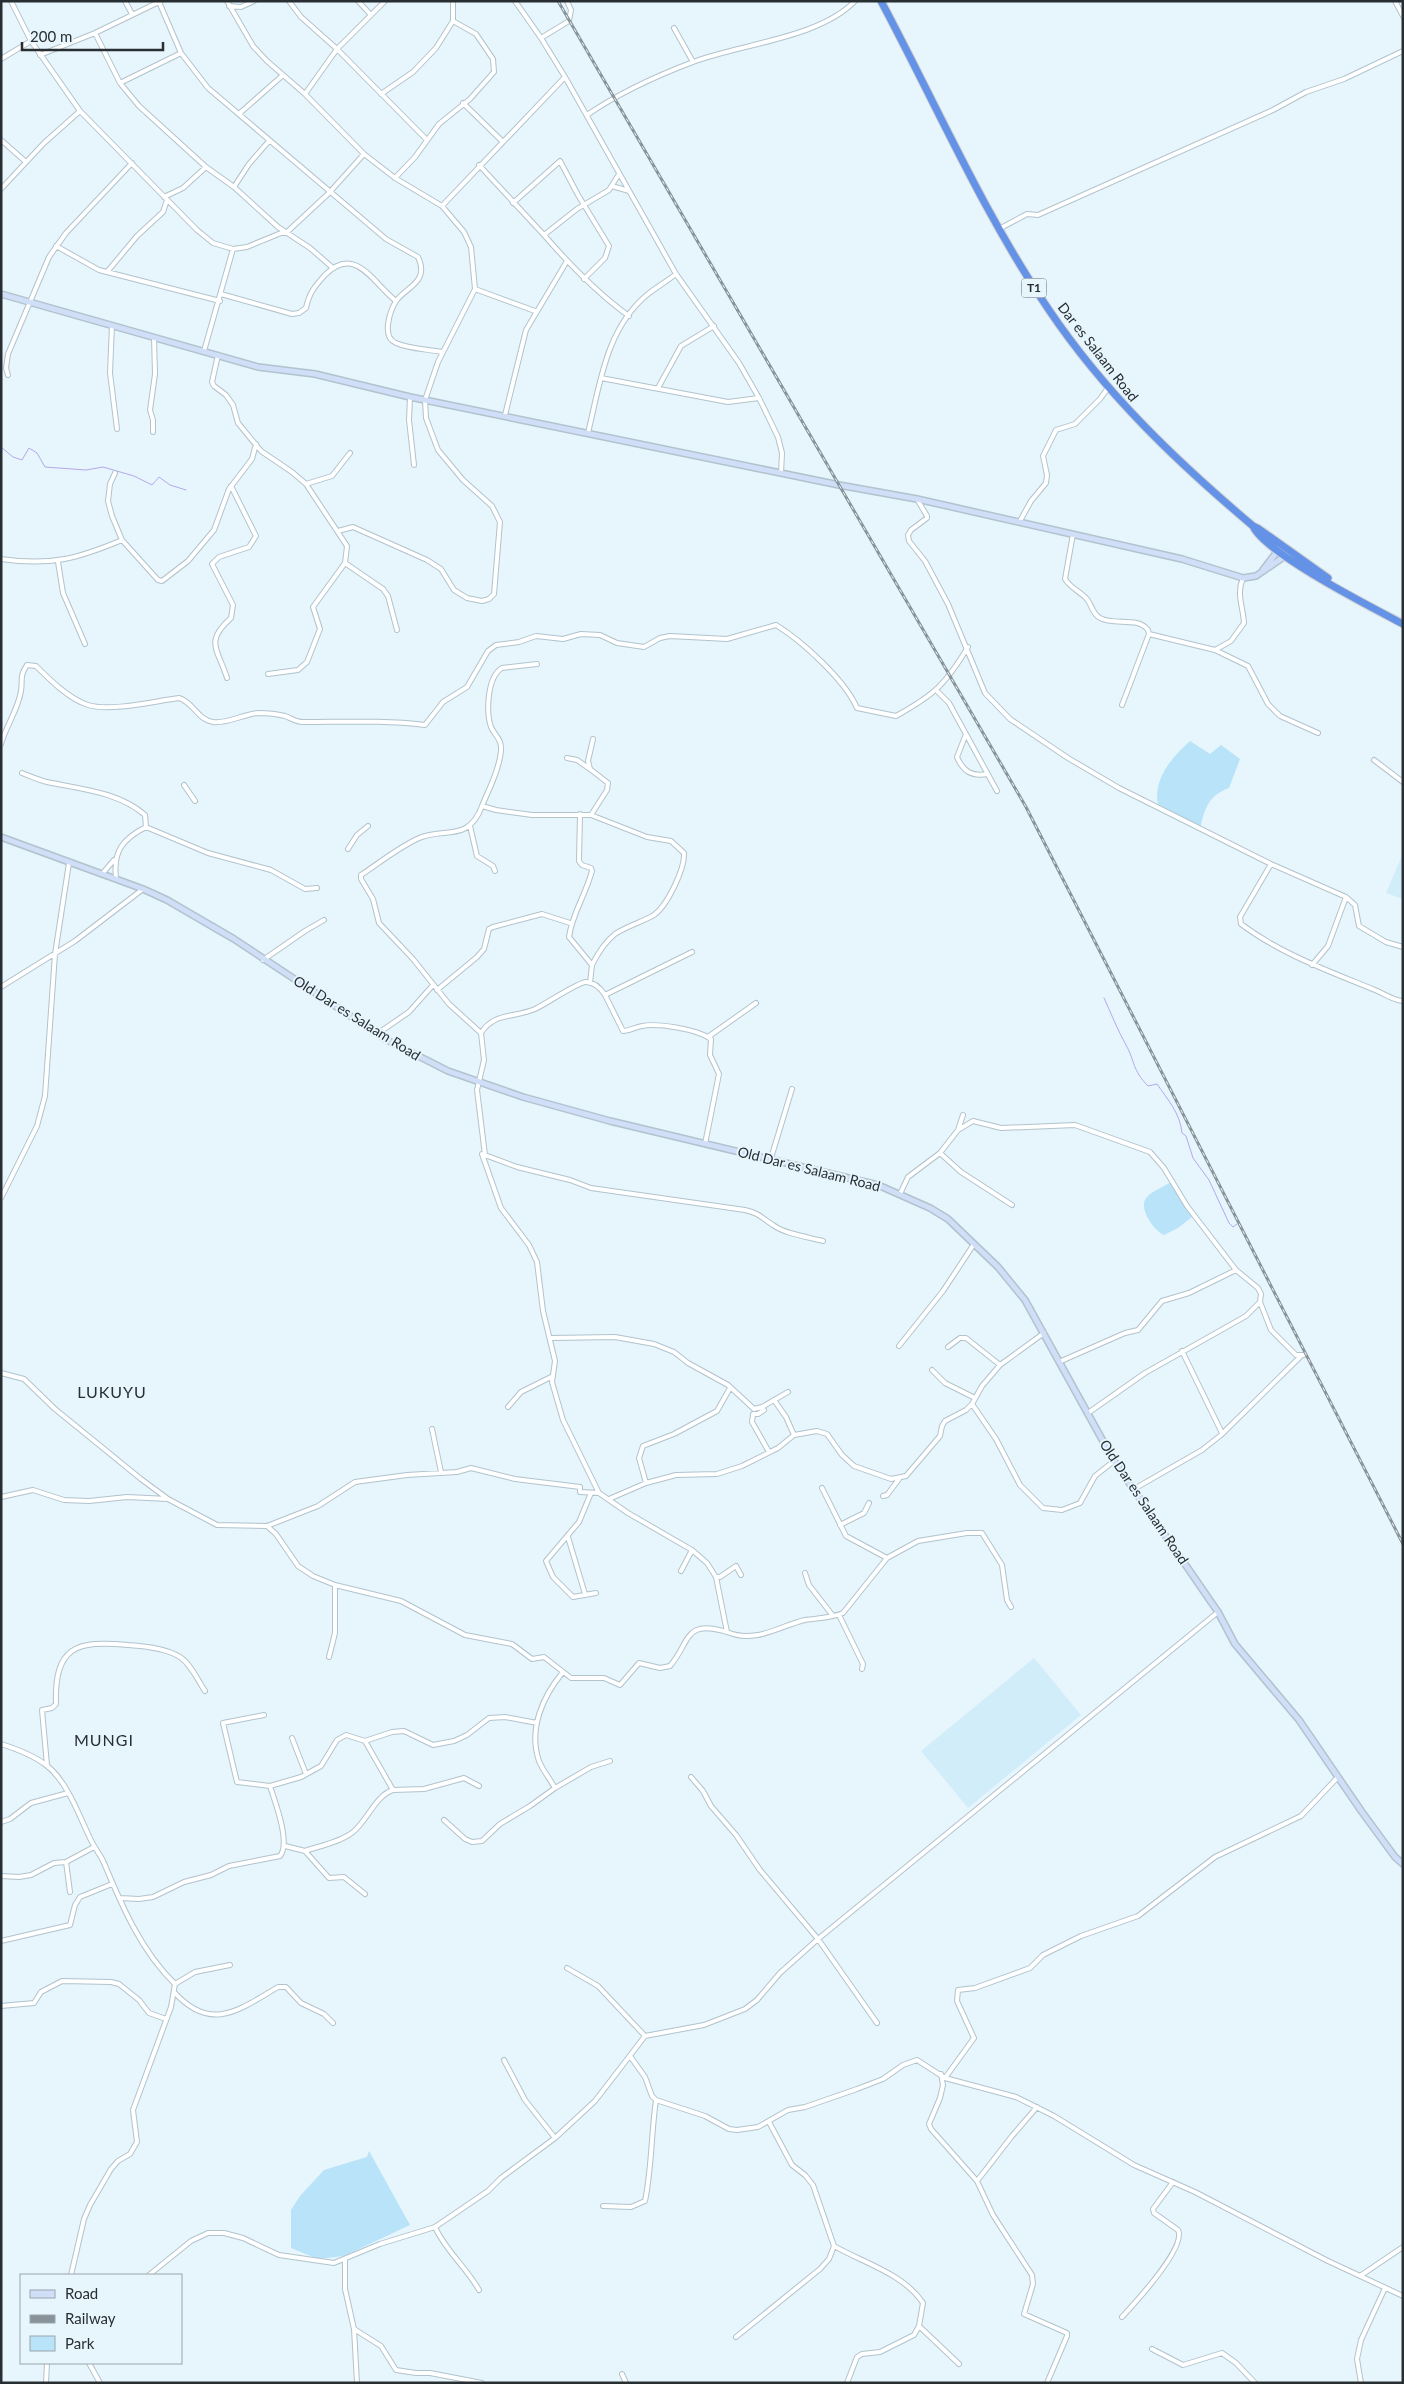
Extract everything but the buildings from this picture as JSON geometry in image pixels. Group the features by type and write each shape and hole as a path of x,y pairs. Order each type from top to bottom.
{"highway":[{"name":"Dar es Salaam Road","path":"881,1 999,228 1049,310 1108,388 1163,447 1253,526 1256,532 1352,595 1403,624"}],"street":[{"path":"11,1 31,41 80,111 213,243 233,249 246,248 281,233 286,233 329,193 364,154"},
{"path":"125,1 132,14"},
{"path":"228,4 241,6 254,1"},
{"path":"289,1 301,16 337,49 426,139"},
{"path":"358,1 371,15"},
{"path":"305,94 337,49 385,1"},
{"path":"381,94 402,81 436,48 453,21 453,1"},
{"path":"515,1 565,77 676,274 714,326 759,398 778,437 782,453 781,474"},
{"path":"541,38 569,21 571,10 567,1"},
{"path":"587,115 604,103 626,92 693,62 765,41 789,37 847,10 856,1"},
{"path":"1395,1 1403,16"},
{"path":"40,55 95,33 160,2 181,52 208,88 240,113 329,193 386,239 418,257 421,270 418,279 414,286 396,301 387,328 390,340 396,343 442,352"},
{"path":"228,4 253,46 305,94 364,154 395,178 442,206 464,232 472,247 475,288 442,352 425,400 426,418 438,450 463,480 492,506 500,522 494,594 489,599 482,601 467,598 458,594 441,569 427,560 353,527 338,531"},
{"path":"395,178 415,157 426,139 439,124 463,103 470,100 492,76 495,67 493,59 476,34 453,21"},
{"path":"674,28 693,62"},
{"path":"95,33 120,84 139,106 206,167 234,187 286,233 310,248 333,268"},
{"path":"1,59 31,41"},
{"path":"999,228 1027,214 1038,215 1273,110 1306,92 1344,79 1403,51"},
{"path":"120,84 181,52"},
{"path":"240,113 283,75"},
{"path":"442,206 565,77"},
{"path":"463,103 502,142"},
{"path":"1,190 26,162 80,111"},
{"path":"1,140 26,162"},
{"path":"234,187 249,164 269,141"},
{"path":"513,203 560,161 609,246 605,258 584,279"},
{"path":"8,375 6,368 8,354 41,272 56,246 132,163"},
{"path":"479,166 584,279 629,316"},
{"path":"107,272 137,236 163,212 166,198 183,188 206,167"},
{"path":"544,235 557,223 612,186 619,174"},
{"path":"612,186 629,191"},
{"path":"56,246 88,265 107,272 220,301"},
{"path":"204,351 220,301 233,249"},
{"path":"505,415 526,330 535,311 567,261"},
{"path":"221,294 282,312 299,313 306,308 310,293 333,268 342,264 356,264 396,301"},
{"path":"588,433 610,346 629,316 648,294 676,274"},
{"path":"475,288 535,311"},
{"path":"1,294 258,367 315,374 410,397 505,415 781,474 917,499 1020,521 1182,558 1243,578 1256,576 1288,554"},
{"path":"112,325 110,373 117,429"},
{"path":"658,388 681,346 714,326"},
{"path":"152,432 153,420 150,410 155,374 154,336"},
{"path":"218,355 212,382 214,386 226,395 233,405 238,423 261,451 306,484 347,546 345,564 313,607 320,629 307,662 298,670 268,674"},
{"path":"601,378 728,402 759,398"},
{"path":"1020,521 1031,501 1046,483 1043,456 1056,430 1075,424 1100,399 1108,388"},
{"path":"410,397 408,420 414,465"},
{"path":"115,473 110,484 108,501 122,540 158,580 165,579 188,561 214,530 231,486 252,460 256,444"},
{"path":"306,484 332,476 350,453"},
{"path":"227,678 214,639 220,628 231,618 233,605 212,564 214,560 249,547 256,536 231,486"},
{"path":"917,499 927,516 911,530 908,535 909,541 933,574 968,647 985,693 1010,719 1068,758 1119,788 1271,864 1346,897 1355,905 1359,926 1386,942 1403,947"},
{"path":"1073,534 1064,578 1070,587 1086,597 1092,612 1102,619 1141,624 1146,627 1149,634 1122,705"},
{"path":"1,559 32,563 58,562 122,540"},
{"path":"1261,573 1279,548"},
{"path":"58,562 63,593 85,644"},
{"path":"345,564 383,589 388,596 397,630"},
{"path":"1216,650 1231,641 1244,623 1239,599 1243,578"},
{"path":"1,744 8,723 18,706 22,690 21,674 27,665 36,666 49,679 88,705 109,707 179,698 186,700 205,719 215,722 258,713 285,716 300,722 341,720 361,723 380,720 425,725 443,702 467,687 488,651 496,645 519,642 536,636 563,639 581,634 600,635 617,643 644,647 660,638 670,636 727,639 776,625 793,635 814,656 851,695 857,708 896,716 936,690 950,677 968,647"},
{"path":"1149,634 1216,650 1248,666 1268,704 1280,716 1318,733"},
{"path":"485,1155 478,1102 479,1083 484,1060 481,1033 433,985 413,958 378,923 373,899 361,879 361,875 431,833 450,834 470,826 482,806 501,752 500,739 491,727 490,720 492,679 502,668 537,664"},
{"path":"936,690 949,703 997,791"},
{"path":"966,734 957,757 962,768 972,774 988,774"},
{"path":"590,769 588,761 593,739"},
{"path":"567,758 577,760 608,784 591,815"},
{"path":"1374,760 1403,782"},
{"path":"22,773 46,782 79,787 135,806 145,815 146,827"},
{"path":"184,785 195,801"},
{"path":"482,806 532,815 591,815 647,837 671,841 684,853 679,878 659,910 615,934 601,949 592,964 590,983"},
{"path":"580,814 579,861 582,865 591,868 592,871 577,912 570,923 569,937 592,964"},
{"path":"348,849 357,835 368,826"},
{"path":"470,826 477,856 493,866 495,870"},
{"path":"102,874 132,835 146,827"},
{"path":"146,827 208,853 271,870 305,890 317,888"},
{"name":"Old Dar es Salaam Road","path":"1,837 143,889 234,939 377,1034 431,1063 479,1083 602,1118 878,1184 930,1208 948,1220 998,1267 1021,1294 1114,1461 1218,1612 1235,1644 1298,1720 1395,1858 1403,1864"},
{"path":"114,860 116,878"},
{"path":"1,1198 41,1116 45,1096 56,954 69,863"},
{"path":"1271,864 1240,920 1251,930 1312,965 1377,990 1393,1000 1403,1001"},
{"path":"1,987 56,954 103,921 143,889"},
{"path":"1312,965 1328,946 1346,897"},
{"path":"438,990 478,957 484,949 489,929 542,914 570,923"},
{"path":"263,960 304,931 324,920"},
{"path":"605,995 692,952"},
{"path":"481,1033 490,1022 501,1016 524,1014 558,998 585,982 590,983 605,995 623,1031 642,1026 660,1027 689,1030 708,1037 712,1042 711,1059 719,1074 705,1144"},
{"path":"377,1034 409,1012 433,985"},
{"path":"708,1037 756,1003"},
{"path":"771,1158 792,1089"},
{"path":"900,1194 908,1177 940,1153 958,1130 963,1115"},
{"path":"958,1130 973,1121 1001,1128 1075,1125 1108,1136 1119,1143 1140,1147 1150,1152 1164,1168 1187,1206 1236,1270 1258,1288 1261,1294 1260,1302 1271,1330 1296,1354 1303,1355 1222,1433 1194,1455 1134,1489"},
{"path":"940,1153 961,1172 1012,1205"},
{"path":"485,1155 482,1154 501,1208 534,1254 540,1277 543,1311 555,1361 552,1382 563,1420 599,1493"},
{"path":"485,1155 517,1167 591,1188 745,1210 758,1214 772,1225 783,1230 823,1241"},
{"path":"899,1346 943,1291 974,1244"},
{"path":"1059,1362 1125,1333 1140,1330 1148,1316 1162,1302 1189,1293 1236,1270"},
{"path":"1088,1413 1128,1383 1246,1316 1260,1302"},
{"path":"609,1499 646,1483 676,1476 717,1474 742,1466 778,1448 794,1435 817,1431 827,1434 842,1455 854,1466 891,1479 899,1479 906,1476 940,1436 945,1421 972,1404 1000,1365 1044,1333"},
{"path":"551,1338 615,1338 654,1344 674,1352 730,1388 754,1409 788,1392"},
{"path":"948,1347 960,1338 966,1338 1000,1365"},
{"path":"1182,1351 1222,1433"},
{"path":"932,1370 945,1383 975,1398"},
{"path":"1,1373 24,1379 55,1409 168,1499 217,1525 267,1526 318,1506 355,1482 441,1472 457,1472 471,1468 515,1479 580,1487 580,1492 599,1493 644,1524 692,1550 707,1563 716,1577 727,1632"},
{"path":"508,1407 521,1392 553,1376"},
{"path":"646,1483 639,1458 639,1453 644,1446 674,1434 717,1411 730,1388"},
{"path":"774,1400 786,1417 794,1435"},
{"path":"972,1404 996,1439 1020,1485 1043,1508 1062,1510 1080,1503 1095,1476 1114,1461"},
{"path":"764,1410 758,1414 753,1414 752,1422 770,1452"},
{"path":"432,1429 441,1472"},
{"path":"883,1496 887,1495 899,1479"},
{"path":"822,1488 846,1536 852,1541 887,1558"},
{"path":"1,1497 33,1490 64,1500 90,1501 127,1496 168,1499"},
{"path":"591,1493 584,1513 568,1537 547,1558 549,1571 573,1597 596,1593"},
{"path":"840,1525 864,1513 869,1503"},
{"path":"267,1526 276,1534 298,1566 313,1576 335,1585 401,1601 465,1635 512,1644 532,1659 544,1657 576,1680 604,1678 620,1685 639,1663 660,1668 670,1666 686,1638 700,1629 707,1627 747,1636 763,1635 804,1621 840,1615 848,1609 887,1558 918,1541 980,1532 1002,1565 1003,1584 1011,1607"},
{"path":"568,1537 585,1594"},
{"path":"682,1571 692,1550"},
{"path":"716,1577 720,1577 736,1566 741,1576"},
{"path":"806,1573 809,1585 833,1616"},
{"path":"329,1657 334,1633 335,1585"},
{"path":"150,2274 191,2241 208,2233 224,2233 243,2238 283,2256 322,2263 334,2263 380,2244 435,2227 476,2200 500,2178 555,2138 595,2101 645,2036 704,2025 744,2009 757,2000 780,1973 818,1939 1218,1612"},
{"path":"840,1615 862,1664 862,1669"},
{"path":"47,1766 42,1710 52,1708 56,1704 58,1667 71,1651 80,1646 103,1642 144,1646 168,1652 186,1663 205,1691"},
{"path":"555,1788 539,1760 537,1723 543,1698 563,1672"},
{"path":"264,1715 226,1722 222,1726 237,1782 270,1786 306,1774 321,1766 342,1736 355,1736 365,1741 393,1790"},
{"path":"365,1741 392,1732 404,1732 433,1745 467,1735 489,1718 505,1718 537,1723"},
{"path":"292,1738 306,1774"},
{"path":"1,1744 22,1751 47,1766 68,1793 94,1847 103,1860 130,1921 153,1958 175,1984 166,2018 146,2071 140,2096 133,2110 137,2142 130,2154 119,2160 111,2169 90,2205 84,2218 71,2274"},
{"path":"444,1820 465,1839 472,1842 482,1841 500,1824 555,1788 592,1767 610,1761"},
{"path":"690,1777 703,1791 711,1806 736,1835 760,1870 818,1939 877,2023"},
{"path":"945,2078 974,2038 957,2000 958,1990 975,1988 1030,1968 1043,1955 1081,1936 1138,1916 1215,1857 1244,1841 1301,1816 1338,1777"},
{"path":"305,1851 352,1833 366,1820 384,1794 393,1790 424,1790 464,1778 479,1786"},
{"path":"120,1898 139,1900 159,1895 184,1882 211,1875 229,1866 275,1858 284,1851 285,1846 270,1786"},
{"path":"1,1822 10,1819 24,1806 35,1801 68,1793"},
{"path":"285,1846 305,1851 329,1878 344,1877 365,1894"},
{"path":"1,1876 31,1875 54,1863 66,1862 94,1847"},
{"path":"66,1862 70,1892"},
{"path":"1,1941 70,1925 75,1905 80,1897 112,1884"},
{"path":"175,1984 195,1972 230,1965"},
{"path":"567,1968 598,1986 645,2036"},
{"path":"1,2006 34,2003 41,1992 62,1982 111,1982 119,1984 132,1994 149,2013 166,2018"},
{"path":"174,1992 188,2006 206,2016 213,2016 238,2010 283,1986 301,2003 324,2014 333,2023"},
{"path":"630,2056 645,2077 652,2096 656,2100 705,2116 729,2129 737,2130 758,2127 788,2110 822,2102 882,2079 910,2062 917,2060 945,2078 1016,2097 1037,2107 1134,2165 1173,2182 1403,2296"},
{"path":"504,2060 525,2100 555,2138"},
{"path":"940,2074 942,2085 940,2098 929,2124 977,2182 993,2215 1032,2275 1034,2284 1024,2314 1066,2333 1067,2336 1047,2383"},
{"path":"603,2206 631,2207 645,2201 650,2179 652,2126 656,2100"},
{"path":"977,2182 1037,2107"},
{"path":"736,2336 820,2269 829,2259 834,2246 813,2186 805,2175 792,2166 769,2122"},
{"path":"1122,2317 1161,2270 1178,2240 1180,2234 1178,2230 1154,2213 1153,2209 1173,2182"},
{"path":"435,2227 440,2237 470,2273 479,2290"},
{"path":"834,2246 901,2280 913,2290 923,2303 919,2326 914,2335 880,2352 862,2354 857,2357 847,2383"},
{"path":"1360,2276 1403,2247"},
{"path":"345,2259 345,2289 354,2329 357,2383"},
{"path":"1362,2383 1357,2359 1361,2340 1385,2288"},
{"path":"919,2326 960,2364"},
{"path":"354,2329 381,2346 390,2364 396,2370 430,2373 482,2383"},
{"path":"1152,2349 1183,2365 1222,2353 1236,2362 1255,2383"},
{"path":"46,2383 47,2364"},
{"path":"90,2364 100,2383"},
{"path":"622,2374 626,2383"}],"shaded area":[{"path":"1403,853 1403,899 1386,893"},
{"path":"1034,1658 1081,1715 968,1808 921,1751"}],"green space":[{"path":"1190,741 1210,754 1221,745 1240,759 1229,788 1216,795 1208,804 1200,829 1176,819 1175,813 1158,804 1158,786 1165,769"},
{"path":"1171,1182 1193,1216 1178,1228 1164,1235 1156,1229 1148,1218 1145,1212 1144,1201 1152,1193"},
{"path":"369,2151 410,2225 344,2256 318,2259 291,2248 291,2210 300,2196 324,2170 367,2157"}],"waterway":[{"path":"1,447 13,457 22,460 29,448 37,453 45,467 86,470 103,467 134,476 152,485 159,477 170,485 186,490"},
{"path":"1104,998 1139,1075 1148,1086 1157,1084 1169,1101 1179,1119 1182,1133 1186,1136 1193,1158 1209,1180 1229,1223 1233,1227 1237,1224"}],"railway":[{"path":"558,1 1026,807 1403,1544"}],"district":[{"name":"LUKUYU","path":"112,1392"},
{"name":"MUNGI","path":"104,1740"}]}
